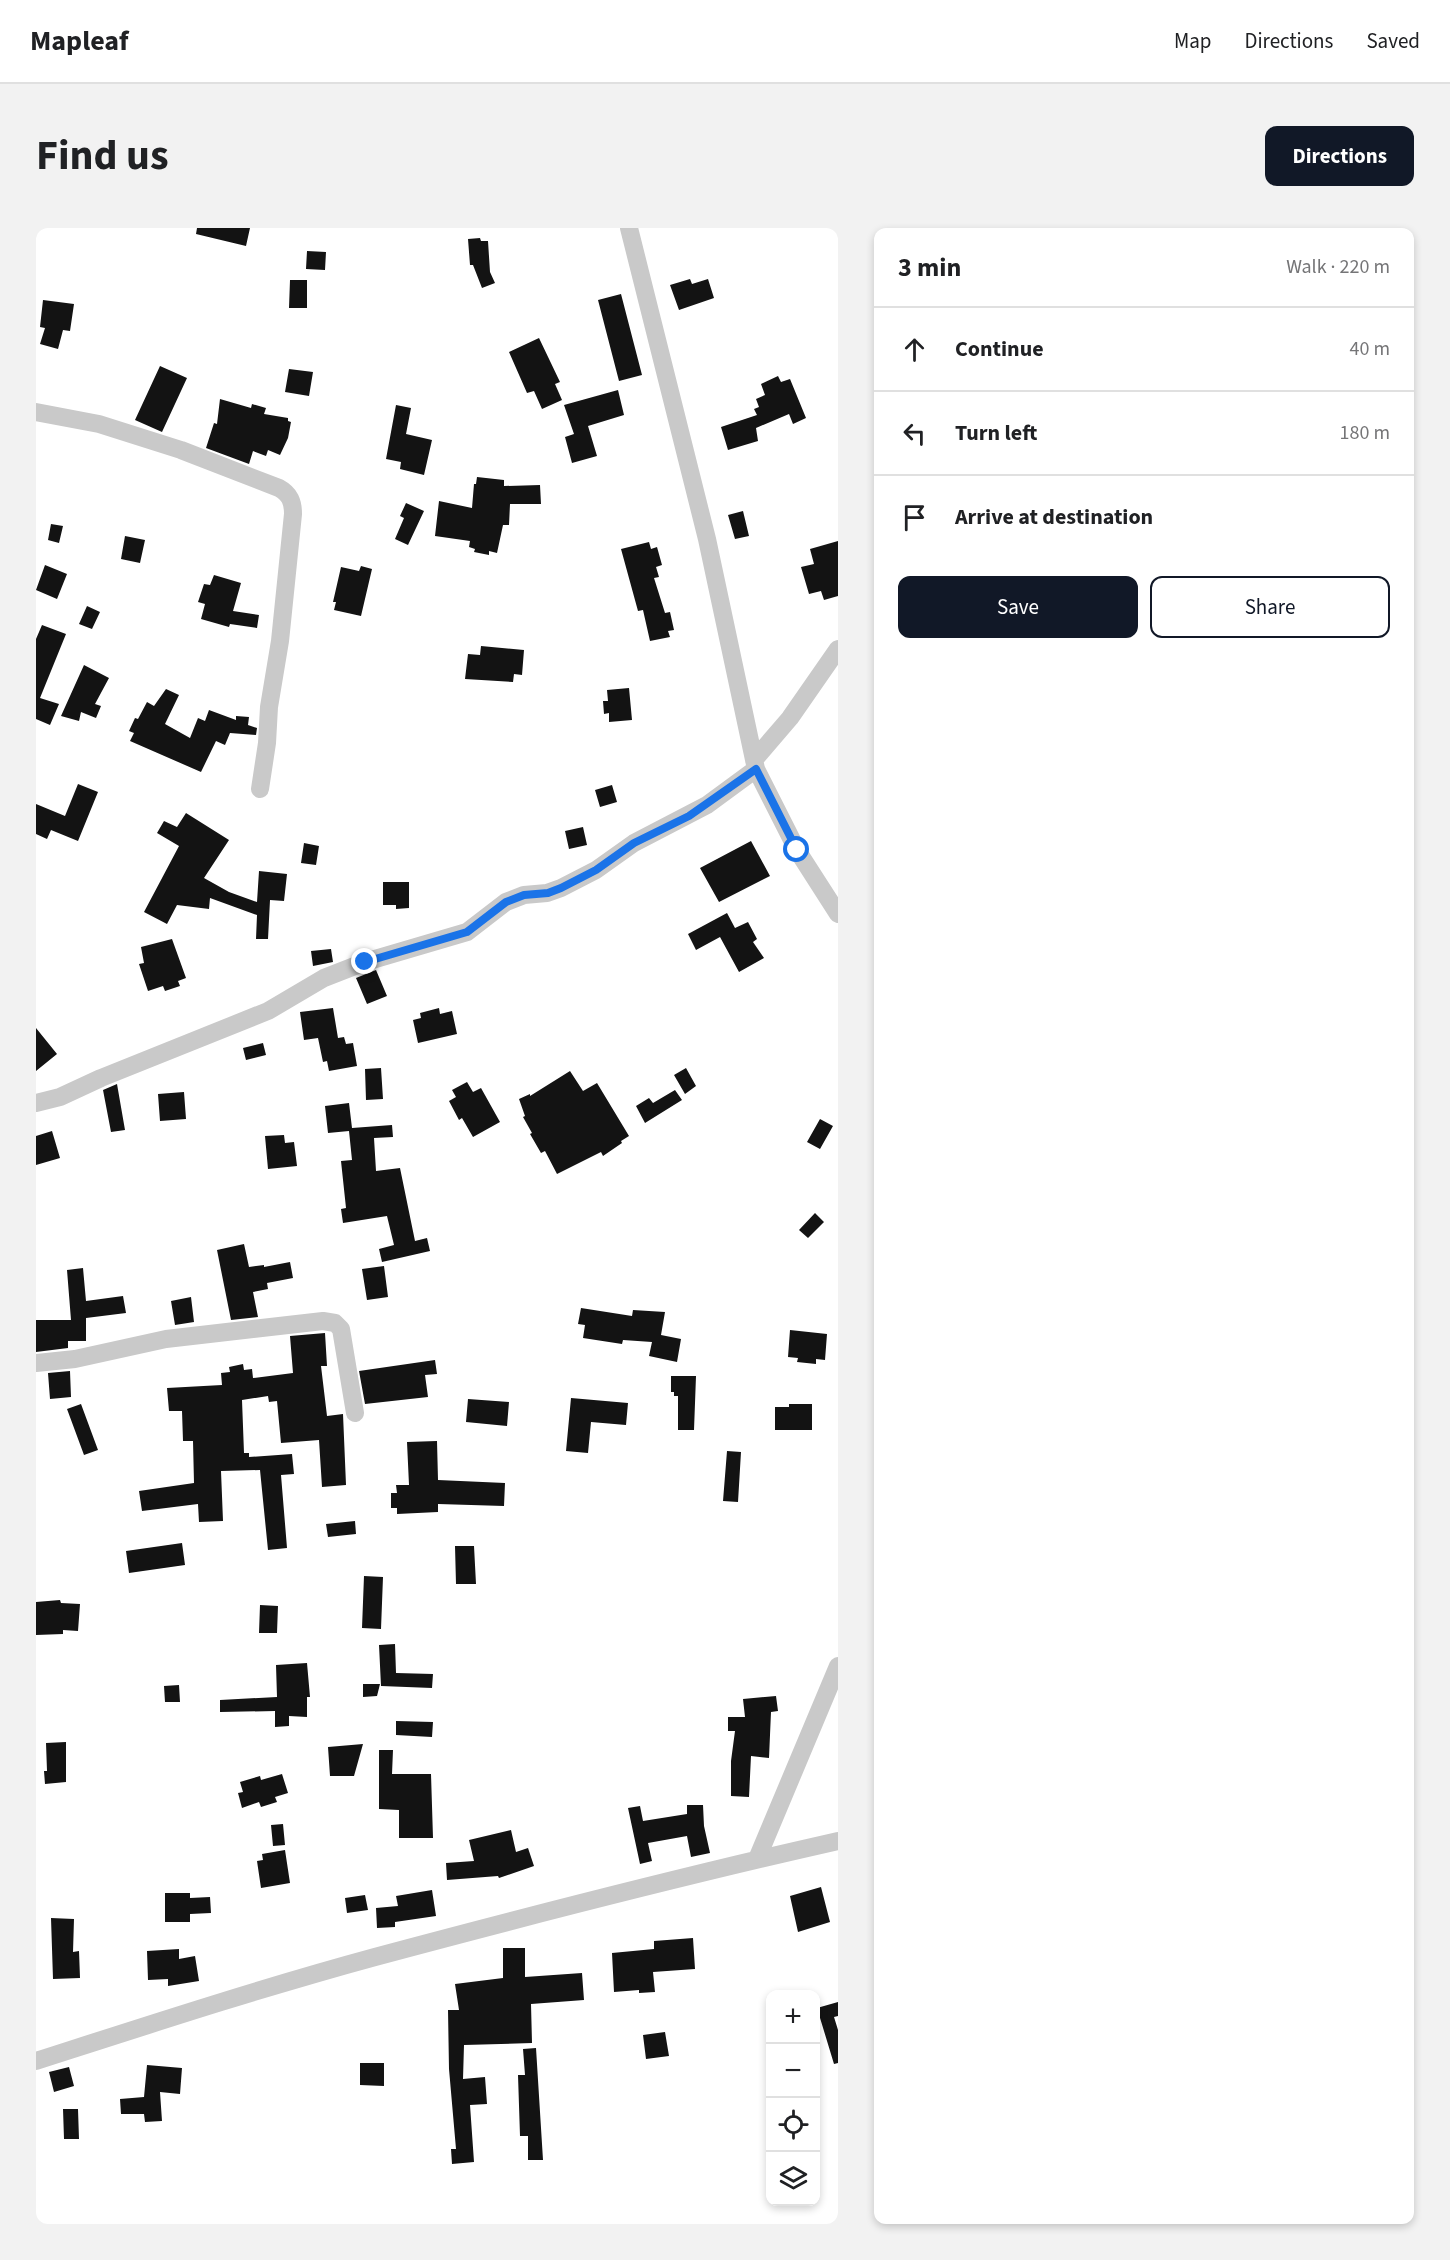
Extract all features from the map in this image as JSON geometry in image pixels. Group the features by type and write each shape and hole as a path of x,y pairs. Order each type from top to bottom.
{"street":[{"path":"629,228 707,539 755,765 797,850 838,914"},
{"path":"36,412 99,423 181,450 279,488 290,498 293,514 282,629 268,707 267,743 260,789"},
{"path":"36,1102 60,1097 268,1011 324,978 365,962 467,932 506,902 524,895 548,893 596,870 634,843 707,805 755,765 838,649"},
{"path":"36,1363 75,1359 166,1340 323,1321 335,1323 341,1329 355,1413"},
{"path":"757,1859 838,1666"},
{"path":"36,2061 374,1958 757,1859 838,1841"}],"building":[{"path":"197,228 250,228 246,246 196,234"},
{"path":"480,238 481,241 488,241 490,272 495,283 482,288 473,265 470,265 468,239"},
{"path":"307,251 326,252 325,270 306,269"},
{"path":"690,279 692,284 708,279 714,298 679,310 670,285"},
{"path":"290,280 307,280 307,308 289,308"},
{"path":"621,294 642,375 619,381 598,300"},
{"path":"43,300 74,304 70,331 63,330 58,349 40,344 45,328 40,327"},
{"path":"539,338 560,382 555,384 562,400 542,409 534,391 527,393 509,352"},
{"path":"160,366 187,378 162,432 135,420"},
{"path":"289,369 313,372 309,396 285,392"},
{"path":"778,376 781,382 790,379 806,418 793,424 789,414 756,428 758,441 728,450 721,427 757,415 754,409 759,407 756,399 765,395 761,384"},
{"path":"618,390 624,415 588,426 597,456 572,463 565,437 574,434 564,405"},
{"path":"220,399 251,408 252,404 266,408 264,414 288,418 291,422 288,438 280,455 268,450 266,456 253,451 249,464 206,448 214,423 217,424"},
{"path":"396,405 411,408 406,434 432,440 424,475 400,469 401,462 386,459"},
{"path":"477,477 504,480 504,486 540,485 541,504 510,504 509,525 503,525 497,553 489,551 489,555 474,552 475,549 469,547 470,541 435,536 439,501 472,508 474,484 476,484"},
{"path":"406,503 424,511 408,545 395,539 404,518 400,516"},
{"path":"743,511 749,536 735,539 728,515"},
{"path":"51,524 63,526 59,543 48,540"},
{"path":"125,536 145,540 140,563 121,559"},
{"path":"838,541 838,596 824,600 821,591 809,594 801,567 814,564 810,549"},
{"path":"649,542 651,549 657,547 662,565 656,567 659,577 654,578 665,613 670,612 674,630 668,631 670,637 650,641 643,610 638,611 621,549"},
{"path":"45,565 67,574 57,599 36,590"},
{"path":"361,566 372,569 361,616 334,610 336,602 333,602 341,567 359,571"},
{"path":"214,575 241,583 233,611 259,615 257,628 230,624 229,627 201,619 205,604 198,602 204,584 210,585"},
{"path":"87,606 100,612 92,629 79,624"},
{"path":"42,625 66,634 40,698 59,704 50,725 36,719 36,639"},
{"path":"481,646 524,650 522,675 514,674 513,682 465,679 468,654 480,655"},
{"path":"84,665 109,678 95,704 101,706 96,718 81,712 79,721 61,716"},
{"path":"629,688 632,720 609,722 609,713 604,714 603,701 608,701 607,690"},
{"path":"166,689 179,695 165,724 190,738 198,718 205,721 209,710 236,720 236,716 249,717 248,725 257,728 256,735 230,733 225,745 216,741 201,772 130,741 134,733 129,731 135,718 138,719 147,702 154,706"},
{"path":"78,784 98,792 78,841 51,830 47,839 36,834 36,804 65,816"},
{"path":"612,785 617,802 600,807 595,790"},
{"path":"186,813 229,840 204,878 229,892 257,902 259,871 287,874 284,901 270,900 268,939 256,939 257,915 210,898 209,909 177,905 167,924 144,912 179,846 157,833 164,821 177,827"},
{"path":"583,827 587,845 569,849 565,831"},
{"path":"751,841 770,876 719,902 700,868"},
{"path":"304,843 319,846 316,865 301,863"},
{"path":"383,882 409,882 409,908 396,909 396,905 383,905"},
{"path":"727,913 735,928 748,922 757,939 753,942 764,958 739,972 720,937 696,950 688,934"},
{"path":"172,939 186,978 178,981 180,986 165,991 163,986 148,991 139,964 144,963 141,947"},
{"path":"331,949 333,962 313,966 311,951"},
{"path":"376,970 387,996 367,1004 356,978"},
{"path":"333,1008 338,1038 344,1037 346,1044 353,1043 357,1066 329,1071 327,1061 323,1062 318,1038 304,1040 300,1012"},
{"path":"439,1008 440,1014 452,1011 457,1034 418,1043 413,1020 421,1018 420,1013"},
{"path":"36,1028 57,1054 36,1071"},
{"path":"263,1043 266,1055 246,1060 243,1048"},
{"path":"381,1068 383,1099 366,1100 365,1069"},
{"path":"686,1068 696,1086 685,1094 674,1075"},
{"path":"570,1071 583,1091 597,1083 629,1136 603,1156 601,1152 557,1174 545,1151 541,1153 530,1134 532,1133 523,1117 525,1116 519,1099 530,1094 530,1096"},
{"path":"467,1082 473,1092 481,1088 500,1122 473,1137 462,1118 459,1120 449,1101 456,1097 452,1090"},
{"path":"117,1084 125,1130 111,1132 103,1090"},
{"path":"675,1090 682,1100 645,1123 636,1106 649,1098 653,1103"},
{"path":"184,1092 186,1119 160,1121 158,1094"},
{"path":"349,1103 352,1128 392,1125 393,1137 374,1138 376,1171 400,1168 415,1241 427,1238 430,1251 382,1262 379,1249 394,1245 387,1216 343,1223 341,1209 346,1208 341,1161 352,1160 349,1131 328,1133 325,1106"},
{"path":"820,1119 833,1126 820,1149 807,1142"},
{"path":"52,1131 60,1158 36,1165 36,1136"},
{"path":"284,1135 285,1143 294,1142 297,1166 268,1169 265,1136"},
{"path":"815,1213 824,1222 808,1238 799,1230"},
{"path":"244,1244 249,1267 264,1265 264,1267 290,1262 293,1278 267,1283 268,1289 253,1292 258,1317 231,1320 217,1250"},
{"path":"384,1266 388,1297 367,1300 362,1269"},
{"path":"83,1268 86,1301 123,1296 126,1313 86,1318 86,1341 68,1341 68,1348 36,1352 36,1320 71,1320 67,1270"},
{"path":"191,1297 194,1322 175,1325 171,1301"},
{"path":"581,1308 632,1316 633,1310 665,1312 661,1335 681,1339 677,1362 649,1356 652,1342 623,1340 622,1344 583,1338 585,1325 578,1324"},
{"path":"790,1330 827,1334 825,1360 816,1359 816,1364 797,1362 798,1358 788,1357"},
{"path":"325,1333 327,1366 321,1366 327,1416 343,1414 346,1485 322,1487 319,1440 281,1443 277,1401 269,1402 268,1396 242,1400 244,1453 249,1453 249,1457 292,1454 294,1474 281,1475 287,1548 268,1550 260,1470 221,1471 223,1521 199,1522 198,1504 142,1511 139,1491 194,1483 193,1441 183,1441 182,1411 169,1411 167,1388 222,1385 221,1373 230,1372 229,1367 243,1364 244,1370 252,1369 253,1378 293,1373 290,1336"},
{"path":"435,1360 437,1374 425,1375 428,1397 365,1404 359,1371"},
{"path":"70,1371 71,1397 50,1399 48,1373"},
{"path":"671,1376 696,1376 694,1430 678,1430 678,1396 674,1396 674,1392 671,1392"},
{"path":"571,1398 628,1403 626,1425 591,1422 588,1453 566,1451"},
{"path":"468,1399 509,1402 507,1426 466,1422"},
{"path":"81,1404 98,1450 84,1455 67,1409"},
{"path":"789,1404 812,1404 812,1430 775,1430 775,1407 789,1407"},
{"path":"437,1441 438,1480 505,1483 504,1506 438,1504 438,1512 397,1514 397,1508 391,1508 391,1493 397,1493 396,1485 409,1485 407,1442"},
{"path":"727,1451 741,1452 738,1502 723,1501"},
{"path":"355,1521 356,1534 328,1537 326,1524"},
{"path":"182,1543 185,1565 129,1573 126,1551"},
{"path":"455,1546 474,1546 476,1584 456,1584"},
{"path":"364,1576 383,1577 381,1629 362,1628"},
{"path":"60,1600 61,1603 80,1604 78,1631 63,1630 63,1634 36,1635 36,1602"},
{"path":"260,1605 278,1606 277,1633 259,1633"},
{"path":"395,1644 396,1673 433,1674 432,1688 381,1686 379,1645"},
{"path":"307,1663 310,1697 307,1697 307,1717 289,1716 289,1726 275,1727 275,1711 220,1712 220,1700 277,1697 276,1665"},
{"path":"363,1684 380,1684 377,1696 363,1697"},
{"path":"179,1685 180,1702 165,1702 164,1686"},
{"path":"776,1696 778,1711 771,1712 769,1758 751,1756 749,1797 731,1796 731,1761 735,1731 728,1731 728,1717 745,1717 743,1699"},
{"path":"396,1721 433,1722 432,1737 396,1735"},
{"path":"66,1742 66,1782 45,1784 46,1743"},
{"path":"363,1744 354,1776 330,1776 328,1747"},
{"path":"379,1750 393,1750 392,1774 431,1774 433,1838 399,1838 399,1810 379,1809"},
{"path":"282,1774 288,1793 275,1797 277,1802 261,1807 259,1802 242,1808 238,1793 243,1792 240,1782 260,1776 261,1780"},
{"path":"687,1805 703,1805 704,1826 710,1853 691,1857 687,1836 648,1843 652,1861 640,1864 628,1808 640,1806 643,1821 687,1814"},
{"path":"283,1824 285,1845 273,1846 271,1825"},
{"path":"511,1830 516,1852 528,1848 534,1866 499,1878 498,1876 447,1880 446,1863 474,1861 469,1840"},
{"path":"285,1850 290,1883 261,1888 257,1861 263,1860 262,1854"},
{"path":"821,1887 830,1922 798,1932 790,1896"},
{"path":"432,1890 436,1916 395,1922 395,1927 377,1928 376,1908 398,1906 396,1896"},
{"path":"165,1893 190,1893 190,1898 210,1897 211,1913 190,1914 190,1922 165,1922"},
{"path":"365,1895 368,1910 347,1913 345,1898"},
{"path":"51,1918 74,1919 73,1952 79,1951 80,1978 53,1979"},
{"path":"693,1938 695,1969 653,1972 655,1992 639,1993 639,1990 614,1992 612,1953 654,1949 654,1941"},
{"path":"503,1948 525,1948 525,1977 582,1973 584,2000 531,2004 532,2043 464,2045 463,2079 485,2077 487,2104 470,2105 474,2162 452,2164 451,2149 456,2149 449,2069 448,2010 459,2010 455,1984 503,1978"},
{"path":"179,1949 179,1959 195,1956 199,1981 168,1986 168,1979 148,1980 147,1951"},
{"path":"838,2002 838,2016 834,2017 838,2030 838,2063 834,2064 820,2018 820,2007"},
{"path":"665,2032 669,2056 646,2059 643,2035"},
{"path":"536,2048 543,2160 528,2160 528,2136 520,2136 518,2075 525,2075 523,2049"},
{"path":"360,2063 384,2063 384,2086 360,2085"},
{"path":"147,2065 182,2068 180,2094 160,2092 162,2121 145,2122 144,2114 121,2114 120,2099 144,2097"},
{"path":"69,2067 74,2086 54,2092 49,2072"},
{"path":"63,2109 78,2109 79,2139 64,2139"}],"route":[{"path":"365,962 467,932 506,902 524,895 548,893 561,888 596,870 634,843 689,816 756,769 797,850"}]}
